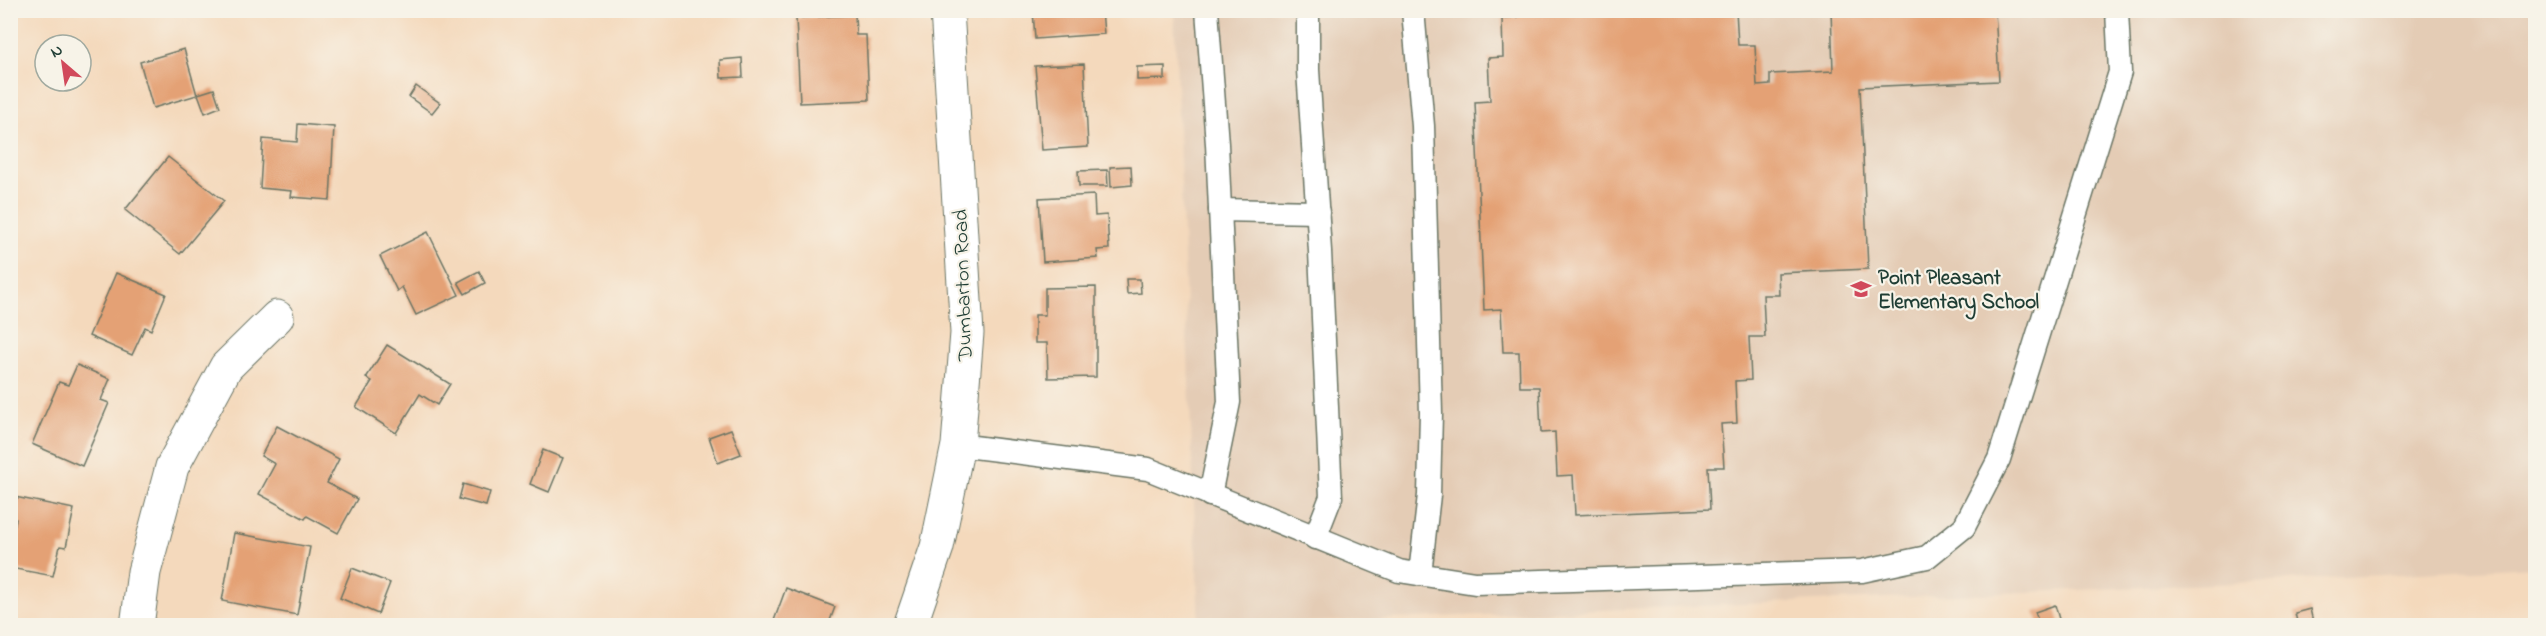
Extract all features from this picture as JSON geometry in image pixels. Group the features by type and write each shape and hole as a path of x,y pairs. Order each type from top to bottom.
{"street":[{"name":"Dumbarton Road","path":"910,626 937,547 958,445 968,333 947,10"},
{"path":"137,626 144,572 172,467 226,368 277,317"}],"lane":[{"path":"1207,10 1229,402 1210,495"},
{"path":"1308,10 1308,70 1331,497 1315,538"},
{"path":"1413,10 1423,126 1431,413 1429,495 1420,574"},
{"path":"958,445 1148,469 1399,571 1474,583 1862,571 1927,557 1964,527 1999,459 2120,72 2117,10"},
{"path":"1220,210 1317,212"}],"shaded area":[{"name":"Point Pleasant Elementary School","path":"1174,11 2535,11 2535,567 2214,584 1249,625 1199,625"}],"building":[{"path":"1033,10 1102,10 1104,34 1035,39"},
{"path":"1518,10 1736,10 1738,45 1755,45 1757,86 1770,85 1770,74 1833,71 1831,10 1995,10 1999,81 1860,87 1868,269 1778,273 1779,295 1763,295 1765,337 1749,337 1751,380 1735,381 1737,423 1721,424 1724,467 1708,467 1710,509 1575,515 1573,475 1557,476 1555,432 1541,433 1539,387 1520,387 1519,352 1503,352 1501,309 1484,310 1475,102 1490,101 1488,58 1503,57 1502,18 1518,17"},
{"path":"855,15 856,35 866,35 869,100 800,103 796,18"},
{"path":"184,49 197,95 153,108 140,62"},
{"path":"742,58 743,77 721,78 720,60"},
{"path":"1084,64 1088,147 1042,150 1035,66"},
{"path":"1165,66 1165,79 1137,80 1137,67"},
{"path":"416,86 440,103 432,113 409,97"},
{"path":"214,89 220,107 205,113 198,94"},
{"path":"298,124 334,127 330,200 291,197 292,191 260,188 263,139 297,142"},
{"path":"168,157 224,201 180,254 125,210"},
{"path":"1131,166 1132,185 1111,187 1110,167"},
{"path":"1107,170 1108,186 1079,186 1078,171"},
{"path":"1094,195 1095,216 1107,215 1109,249 1097,250 1098,258 1043,262 1039,198"},
{"path":"428,232 459,295 416,315 402,287 397,291 380,256"},
{"path":"479,271 485,283 465,294 458,282"},
{"path":"116,273 166,294 151,330 145,327 132,355 89,336"},
{"path":"1126,279 1140,279 1141,293 1127,294"},
{"path":"1096,287 1096,377 1048,378 1047,343 1035,343 1035,315 1045,315 1045,288"},
{"path":"387,345 450,384 437,405 420,394 396,433 356,407 372,381 366,378"},
{"path":"77,365 110,379 101,400 109,403 82,466 32,444 59,382 68,385"},
{"path":"277,426 339,459 327,483 357,499 338,533 307,516 305,519 259,494 275,464 261,456"},
{"path":"731,429 741,454 718,463 709,437"},
{"path":"543,450 563,458 549,492 530,484"},
{"path":"463,484 490,492 486,506 459,499"},
{"path":"10,496 74,509 66,547 60,546 53,576 10,568 10,546 16,519 10,518"},
{"path":"234,533 310,547 297,615 222,601"},
{"path":"352,568 390,583 378,614 340,598"},
{"path":"786,588 835,607 828,626 772,626"},
{"path":"2055,605 2061,626 2040,626 2035,612"},
{"path":"2310,609 2314,626 2298,626 2295,613"}],"place":[{"name":"Point Pleasant Elementary School","path":"1861,289"}]}
